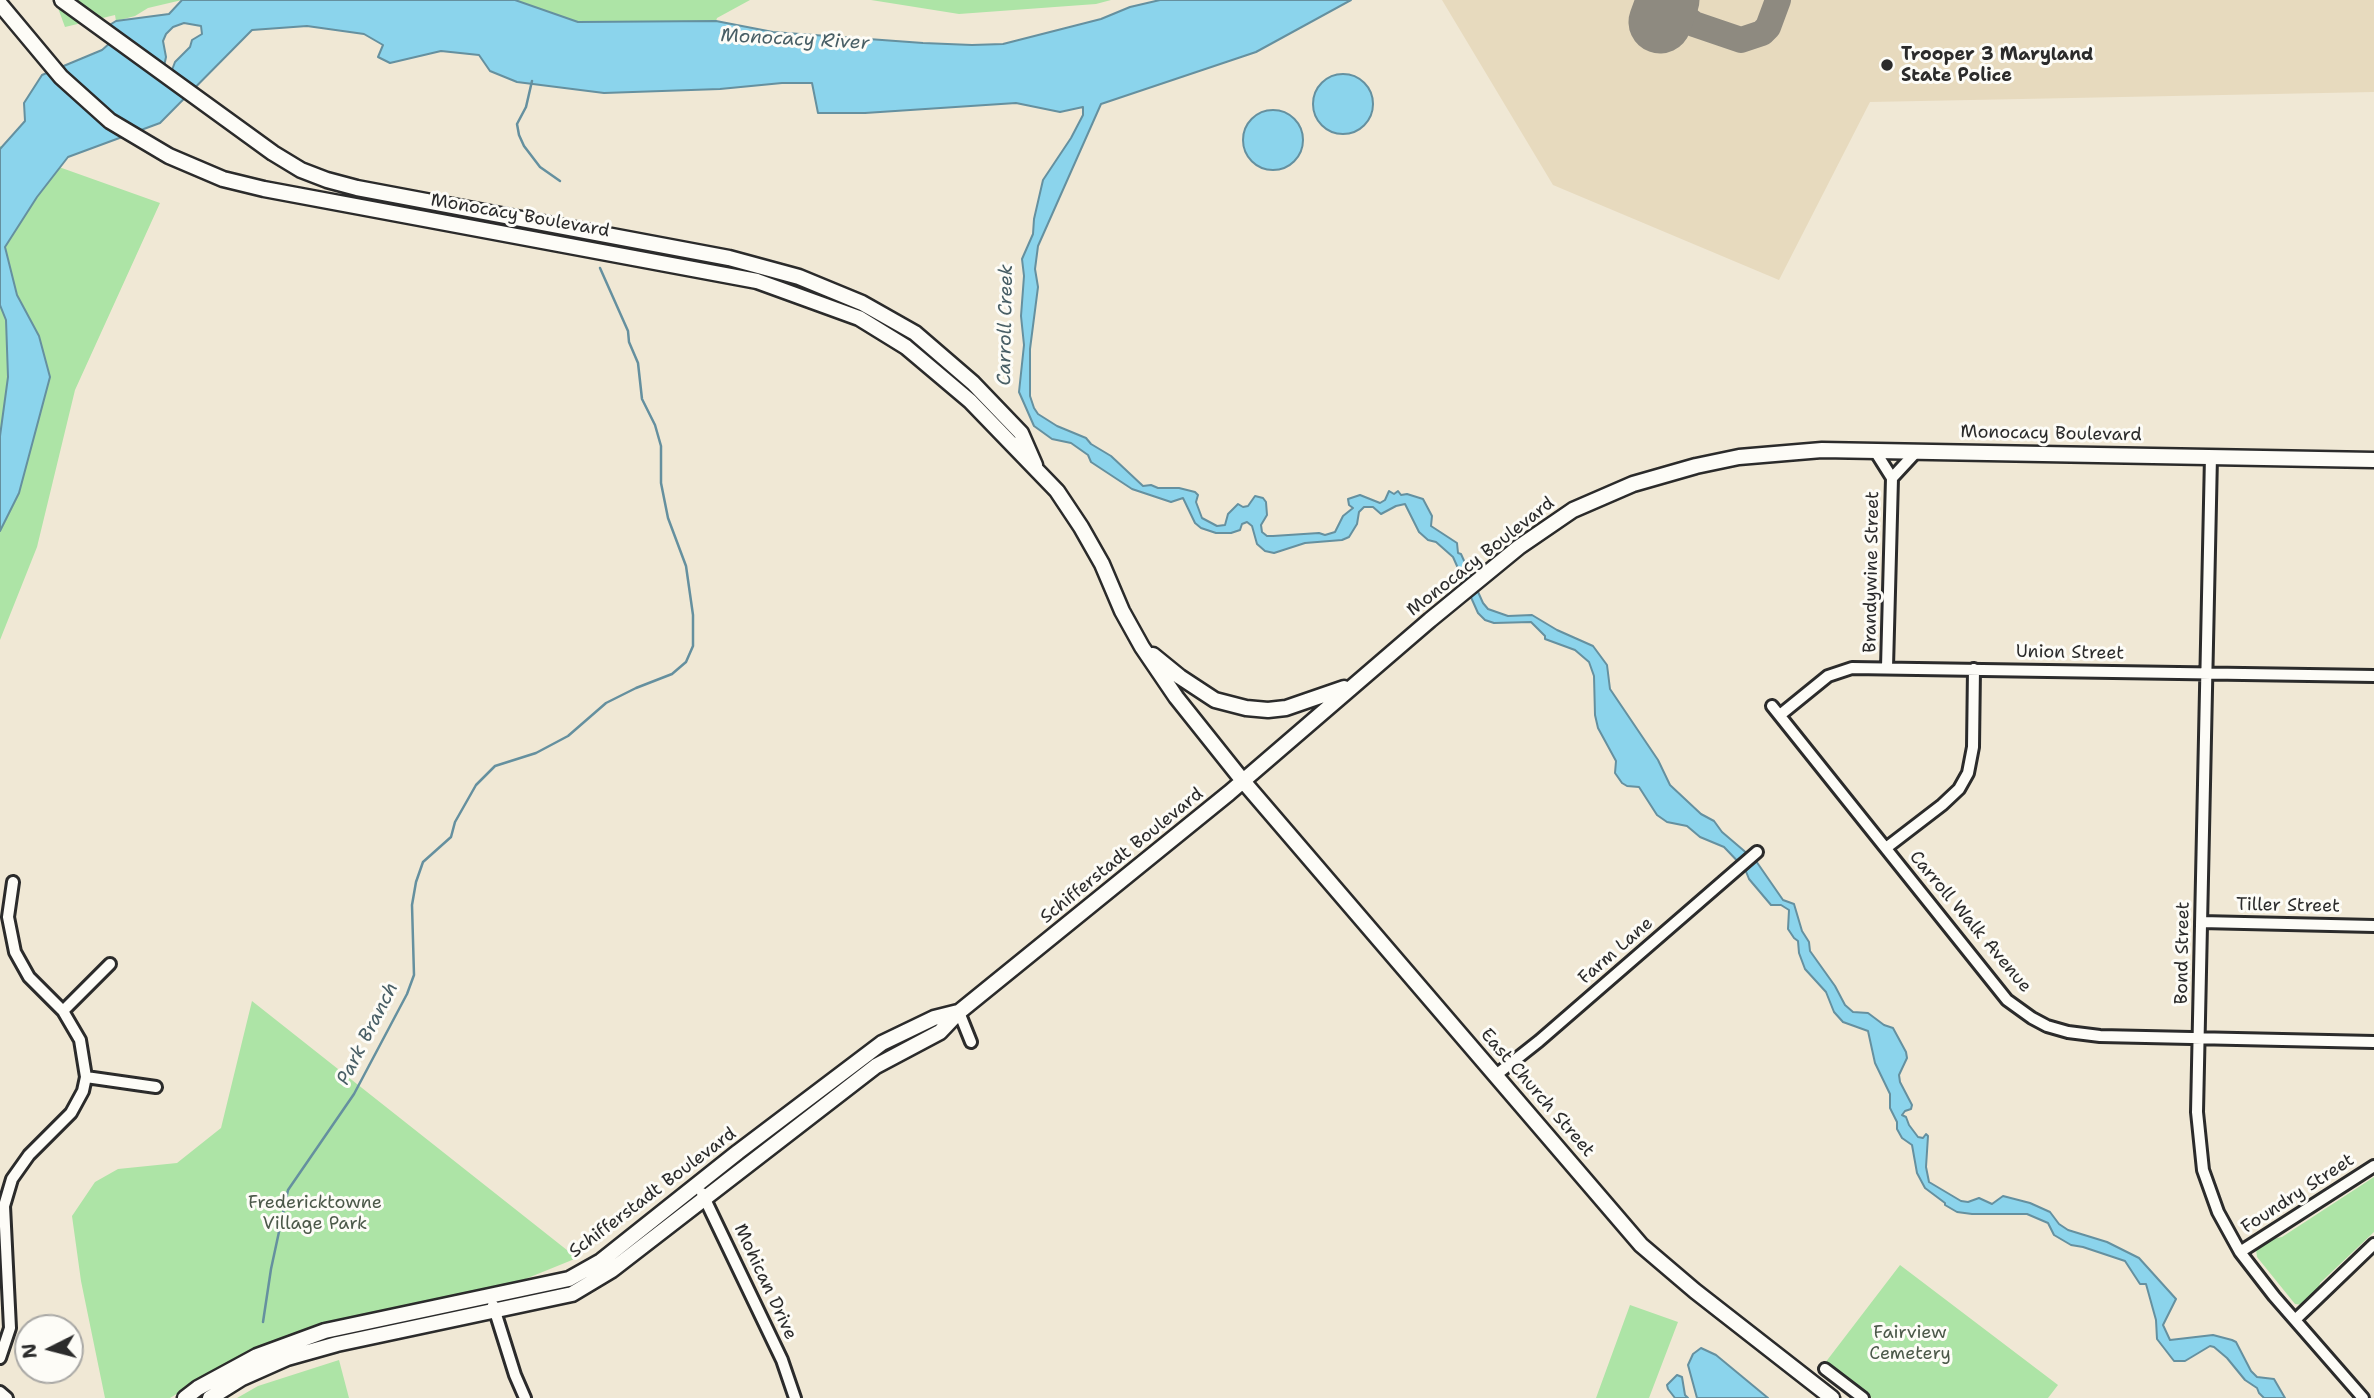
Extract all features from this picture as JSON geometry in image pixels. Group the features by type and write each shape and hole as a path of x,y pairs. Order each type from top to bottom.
{"main road":[{"name":"Monocacy Boulevard","path":"62,0 273,153 302,170 357,188 729,258 799,277 862,303 915,333 973,383 1021,433 1037,469"},
{"name":"Monocacy Boulevard","path":"0,4 42,55 87,103 110,121 169,156 223,179 264,189 757,281 859,318 906,347 970,401 1057,491 1081,527 1142,646 1176,697 1243,781 1519,547 1573,510 1633,484 1696,466 1739,457 1822,450 2374,460"},
{"path":"1142,646 1180,677 1215,699 1246,708 1286,708 1310,702 1358,682"},
{"name":"Schifferstadt Boulevard","path":"210,1398 242,1378 287,1359 337,1344 572,1294 586,1287 633,1255 876,1066 940,1032 959,1012 1243,781"},
{"name":"East Church Street","path":"1243,781 1641,1245 1695,1292 1832,1398"},
{"name":"Schifferstadt Boulevard","path":"185,1398 257,1356 325,1331 569,1279 601,1261 881,1043 934,1018 959,1012"}],"street":[{"name":"Brandywine Street","path":"1875,451 1892,478 1888,667"},
{"name":"Brandywine Street","path":"1892,478 1917,451"},
{"name":"Bond Street","path":"2211,456 2197,1112 2203,1170 2218,1212 2240,1252 2363,1398"},
{"name":"Union Street","path":"1776,711 1828,676 1852,668 2374,676"},
{"path":"1886,848 1942,805 1959,789 1968,772 1973,747 1974,669"},
{"name":"Carroll Walk Avenue","path":"1776,711 2007,1000 2032,1018 2068,1032 2100,1037 2374,1042"},
{"name":"Farm Lane","path":"1496,1075 1758,852"},
{"path":"0,1358 10,1328 3,1246 4,1206 12,1179 29,1155 71,1113 83,1091 86,1077 80,1041 63,1010 29,977 15,952 8,917 13,882"},
{"name":"Tiller Street","path":"2202,922 2374,926"},
{"path":"63,1010 110,964"},
{"path":"959,1012 971,1042"},
{"path":"86,1077 156,1087"},
{"name":"Foundry Street","path":"2240,1252 2374,1166"},
{"name":"Mohican Drive","path":"698,1184 782,1360 795,1398"},
{"path":"2295,1320 2374,1244"},
{"path":"489,1296 525,1398"},
{"path":"1825,1369 1863,1398"},
{"path":"0,1392 7,1398"}],"shaded area":[{"path":"1442,0 2374,0 2374,92 1870,102 1779,280 1553,185"}],"green space":[{"path":"55,0 182,0 148,8 135,16 116,21 115,15 65,27"},
{"path":"515,0 750,0 716,21 578,22"},
{"path":"871,0 1111,0 1096,4 959,14"},
{"path":"0,146 160,203 75,390 37,547 0,640"},
{"name":"Fredericktowne Village Park","path":"252,1001 577,1258 454,1308 322,1342 274,1342 237,1357 170,1398 105,1398 81,1281 72,1216 95,1182 118,1169 177,1163 221,1128"},
{"path":"2374,1177 2374,1232 2320,1283 2318,1292 2304,1305 2295,1304 2257,1257 2256,1249 2272,1239 2282,1237"},
{"name":"Fairview Cemetery","path":"1900,1265 2058,1385 2048,1398 1872,1398 1825,1363"},
{"path":"1630,1305 1678,1322 1649,1398 1596,1398"},
{"path":"339,1360 349,1398 237,1398 258,1386"}],"water":[{"name":"Monocacy River","path":"182,0 515,0 578,22 716,21 773,32 972,45 1003,44 1101,19 1130,7 1160,0 1351,0 1256,52 1101,104 1038,246 1035,269 1038,287 1030,349 1030,396 1038,414 1057,426 1086,438 1111,456 1143,486 1179,488 1195,492 1198,495 1196,502 1202,518 1217,526 1225,525 1228,514 1238,504 1248,506 1255,496 1266,502 1267,515 1261,525 1262,532 1267,536 1319,533 1325,535 1335,532 1343,516 1353,508 1348,499 1360,495 1380,503 1385,500 1389,491 1423,499 1432,516 1431,526 1457,543 1458,553 1461,554 1488,609 1508,616 1532,615 1593,646 1607,665 1610,689 1658,760 1670,785 1701,814 1714,821 1722,832 1756,861 1783,900 1794,904 1810,951 1845,1005 1853,1012 1868,1013 1893,1028 1906,1052 1907,1058 1899,1075 1912,1105 1911,1109 1902,1115 1918,1137 1923,1138 1926,1134 1928,1136 1926,1167 1929,1182 1961,1201 1968,1202 1979,1198 1992,1204 2003,1196 2030,1203 2050,1212 2059,1224 2068,1230 2107,1242 2139,1258 2176,1299 2163,1325 2170,1340 2213,1335 2236,1342 2251,1371 2257,1377 2274,1379 2285,1398 2264,1398 2214,1347 2210,1346 2185,1361 2174,1361 2157,1339 2156,1320 2146,1284 2140,1284 2125,1261 2071,1245 2054,1235 2048,1223 2027,1214 1957,1212 1925,1188 1917,1173 1912,1145 1902,1138 1897,1129 1897,1122 1890,1108 1890,1094 1875,1063 1868,1031 1843,1022 1834,1012 1826,992 1805,969 1798,941 1788,929 1789,910 1781,905 1771,905 1749,879 1745,869 1724,847 1700,837 1687,826 1667,822 1657,815 1639,787 1622,783 1615,773 1616,761 1598,728 1594,676 1589,662 1575,650 1545,639 1531,622 1494,623 1485,620 1478,613 1453,557 1419,532 1405,504 1381,514 1373,507 1364,507 1359,512 1357,524 1349,537 1342,540 1305,543 1274,553 1265,551 1257,544 1252,526 1247,522 1242,524 1240,530 1231,533 1216,533 1201,528 1195,523 1183,498 1171,502 1132,489 1091,462 1088,455 1071,443 1052,439 1034,426 1019,392 1024,345 1021,316 1024,276 1022,259 1033,234 1043,180 1071,138 1083,115 1083,107 1060,112 1016,103 865,113 818,113 812,83 604,93 517,82 490,71 479,55 441,51 390,63 378,57 383,45 364,34 307,26 252,30 160,123 68,157 37,197 5,247 17,295 39,336 50,377 19,493 0,531 0,436 8,377 6,320 0,305 0,149 25,121 24,103 42,75 102,50 110,43 103,29 116,21 169,14","holes":["184,23 201,26 202,34 192,40 190,47 175,62 172,70 174,80 163,71 166,57 163,41 166,34 173,27"]},
{"path":"1343,74 1360,79 1368,87 1373,104 1368,121 1360,129 1343,134 1326,129 1318,121 1313,104 1318,87 1326,79"},
{"path":"1267,110 1279,110 1298,123 1303,140 1301,152 1290,165 1279,170 1267,170 1248,157 1243,146 1243,134 1256,115"},
{"path":"1701,1348 1716,1355 1768,1398 1697,1398 1688,1365 1693,1354"},
{"path":"1677,1375 1682,1377 1688,1398 1675,1398 1668,1389 1667,1385"}],"waterway":[{"name":"Park Branch","path":"532,81 526,107 517,124 519,135 540,167 560,181"},
{"name":"Park Branch","path":"263,1322 288,1190 354,1094 407,994 414,975 412,905 423,862 451,837 455,822 476,785 495,766 536,753 568,736 606,703 672,674 686,662 693,646 693,615 686,566 668,518 661,483 661,446 655,425 642,399 638,363 629,342 628,331 600,268"}],"taxiway":[{"path":"1677,0 1686,18 1694,24 1741,40 1762,33 1768,27 1778,0"}],"runway":[{"path":"1660,22 1668,0"}],"place":[{"name":"Trooper 3 Maryland State Police","path":"1887,65"}],"water label":[{"name":"Carroll Creek","path":"1006,325"}]}
